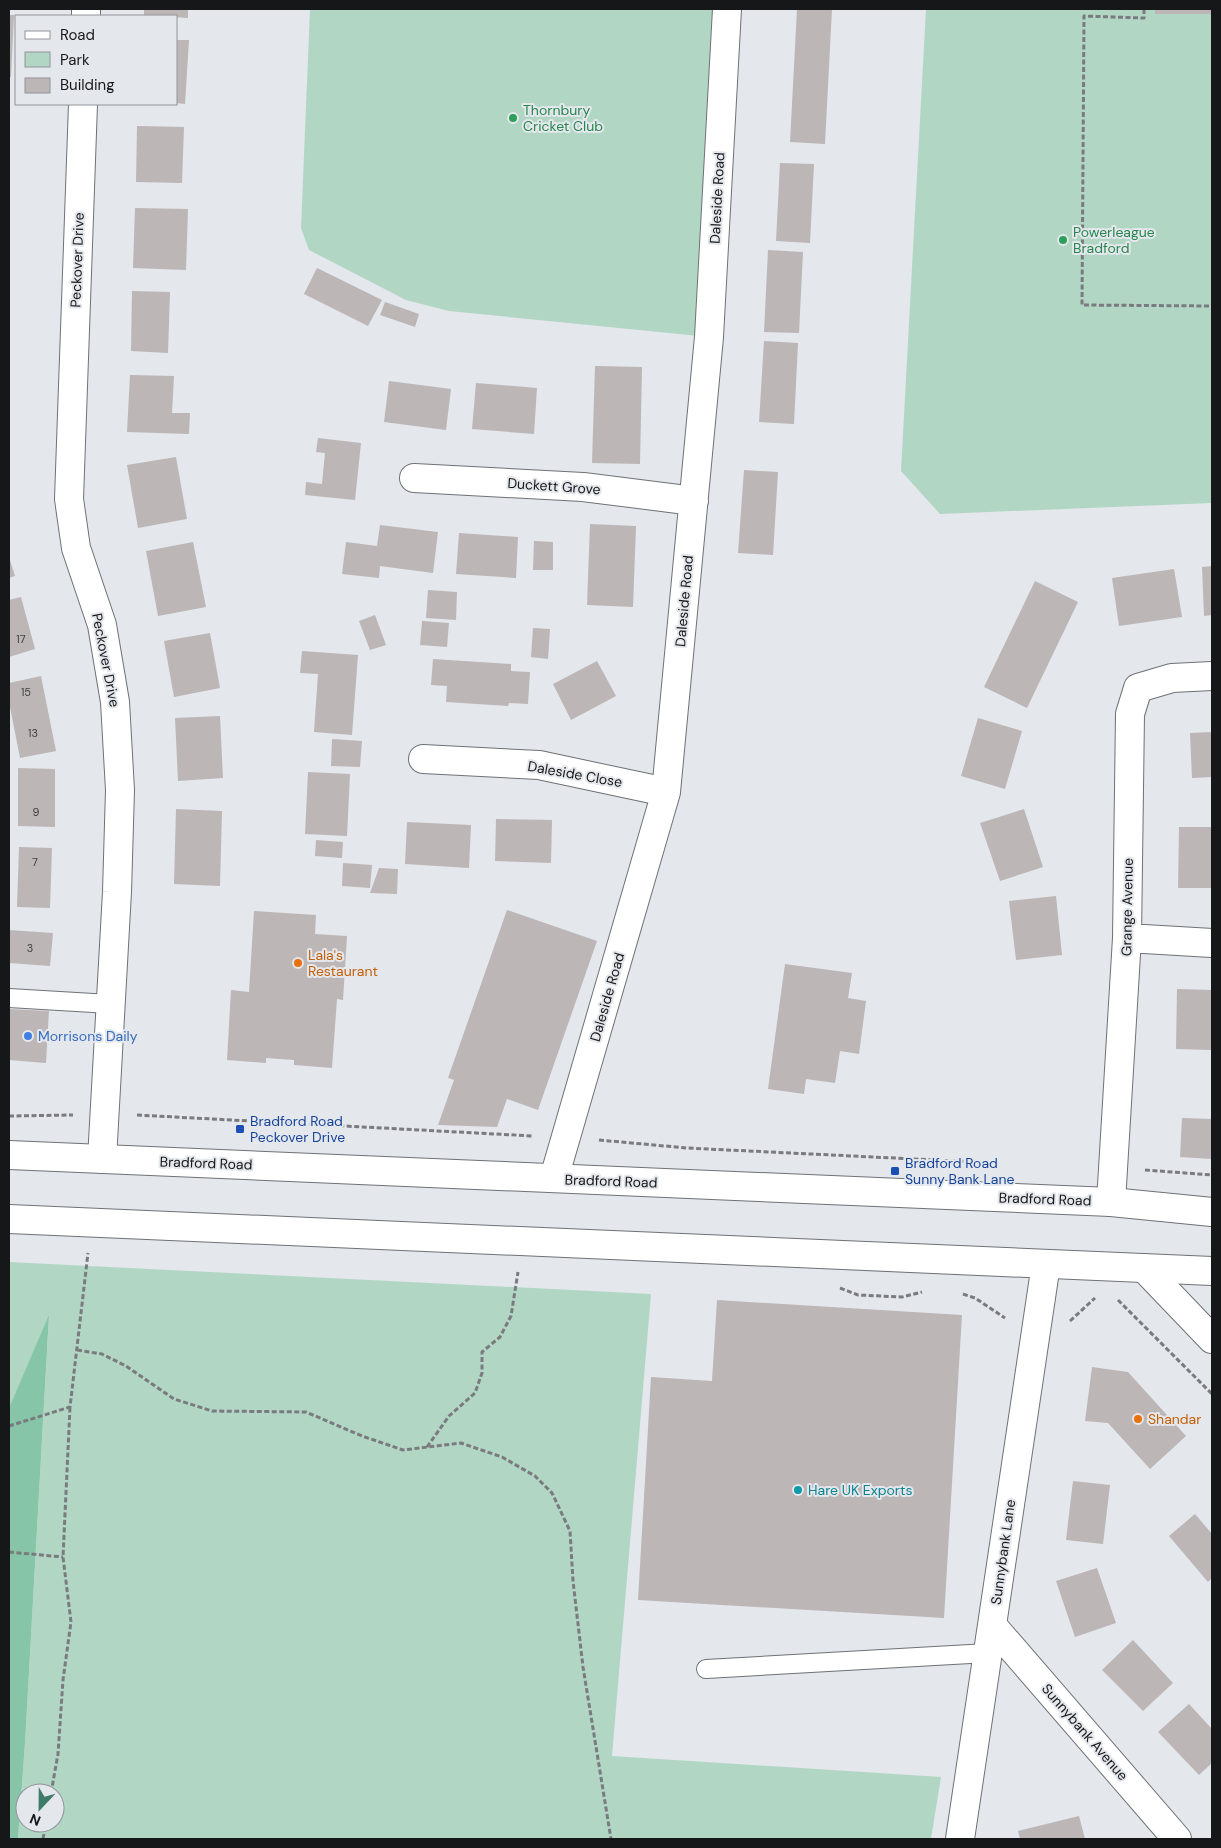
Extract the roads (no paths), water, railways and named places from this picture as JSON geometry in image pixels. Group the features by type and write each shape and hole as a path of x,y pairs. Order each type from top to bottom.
{"main road":[{"name":"Daleside Road","path":"554,1178 666,792 710,337 727,9"},
{"name":"Peckover Drive","path":"83,105 69,499 76,548 102,625 115,702 120,790 117,892 102,1159"},
{"name":"Duckett Grove","path":"414,478 583,486 694,501"},
{"name":"Grange Avenue","path":"1111,1202 1127,938 1130,714 1138,688 1172,678 1212,676"},
{"name":"Daleside Close","path":"422,760 539,765 666,792"},
{"path":"1127,938 1212,943"},
{"name":"Bradford Road","path":"9,1155 1111,1202 1212,1212"},
{"path":"9,1219 1212,1271"},
{"name":"Sunnybank Lane","path":"960,1839 1046,1264"},
{"path":"1144,1268 1212,1339"},
{"name":"Sunnybank Avenue","path":"992,1625 1177,1839"}],"lane":[{"path":"9,998 110,1004"},
{"path":"706,1669 988,1653"}],"place":[{"name":"Thornbury Cricket Club","path":"513,118"},
{"name":"Powerleague Bradford","path":"1063,240"},
{"name":"Lala's Restaurant","path":"298,963"},
{"name":"Morrisons Daily","path":"28,1036"},
{"name":"Bradford Road Peckover Drive","path":"240,1129"},
{"name":"Bradford Road Sunny Bank Lane","path":"895,1171"},
{"name":"Shandar","path":"1138,1419"},
{"name":"Hare UK Exports","path":"798,1490"}]}
